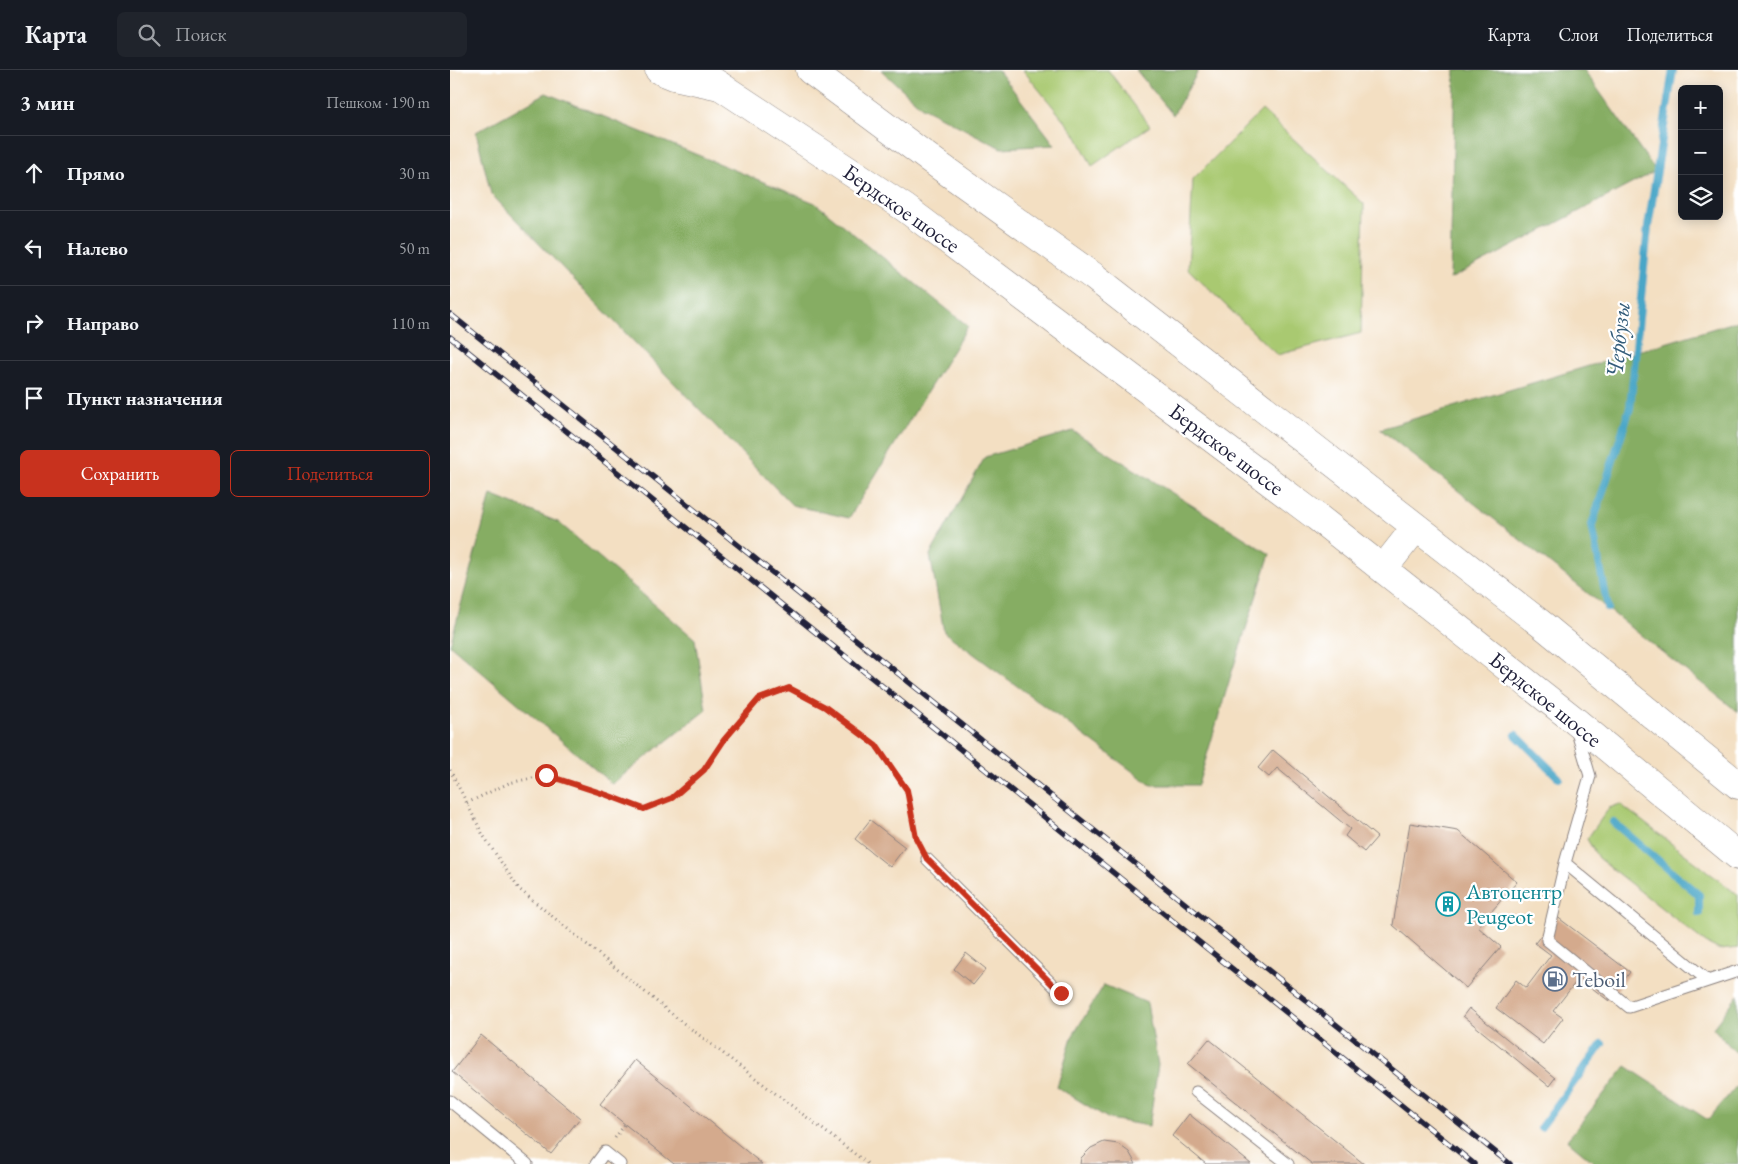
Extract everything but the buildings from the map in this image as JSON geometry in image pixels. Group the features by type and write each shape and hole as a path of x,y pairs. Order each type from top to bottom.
{"main road":[{"path":"659,70 674,76 720,86"},
{"name":"Бердское шоссе","path":"696,70 905,208 1317,517 1574,720 1738,856"},
{"path":"810,70 1092,276 1545,627 1738,785"},
{"path":"1383,569 1416,527"}],"lane":[{"path":"1574,720 1590,776 1565,863 1547,940 1629,1007 1738,971"},
{"path":"927,859 1061,993"},
{"path":"1565,863 1707,980"},
{"path":"1196,1092 1288,1164"},
{"path":"450,1101 527,1164"},
{"path":"596,1164 605,1152 620,1164"}],"path":[{"path":"467,803 509,783 546,775 644,809 672,798 704,770 724,740 759,699 789,688 825,707 876,745 907,790 916,838 927,859"},
{"path":"450,770 483,835 519,889 678,1019 868,1164"}],"green space":[{"path":"881,70 998,70 1055,145 1001,148 922,107"},
{"path":"1023,70 1108,70 1150,126 1092,166 1076,135"},
{"path":"1136,70 1199,70 1173,115"},
{"path":"1455,70 1584,70 1656,171 1450,279"},
{"path":"546,93 815,203 968,326 849,518 792,505 491,194 476,132"},
{"path":"1262,110 1364,204 1361,333 1277,355 1188,269 1193,179"},
{"path":"1738,321 1738,712 1380,429"},
{"path":"1073,431 1270,554 1198,785 1151,785 944,632 930,555 985,457"},
{"path":"491,495 558,522 695,639 706,710 612,784 450,645"},
{"path":"1620,804 1738,895 1738,948 1720,950 1706,943 1598,858 1587,839 1609,808"},
{"path":"1104,985 1147,1003 1158,1065 1149,1126 1109,1119 1057,1087 1072,1037"},
{"path":"1738,995 1738,1055 1713,1028"},
{"path":"1626,1066 1708,1120 1738,1084 1738,1164 1596,1164 1567,1140"}],"waterway":[{"name":"Чербузы","path":"1608,608 1592,525 1630,408 1648,227 1673,70"},
{"path":"1516,735 1559,778"},
{"path":"1613,822 1699,895 1699,913"},
{"path":"1541,1127 1602,1044"}],"railway":[{"path":"450,314 1510,1164"},
{"path":"450,337 1474,1164"}],"place":[{"name":"Автоцентр Peugeot","path":"1448,904"},
{"name":"Teboil","path":"1555,979"}],"route":[{"path":"546,775 644,809 672,798 704,770 724,740 759,699 789,688 825,707 876,745 907,790 916,838 927,859 1061,993"}]}
